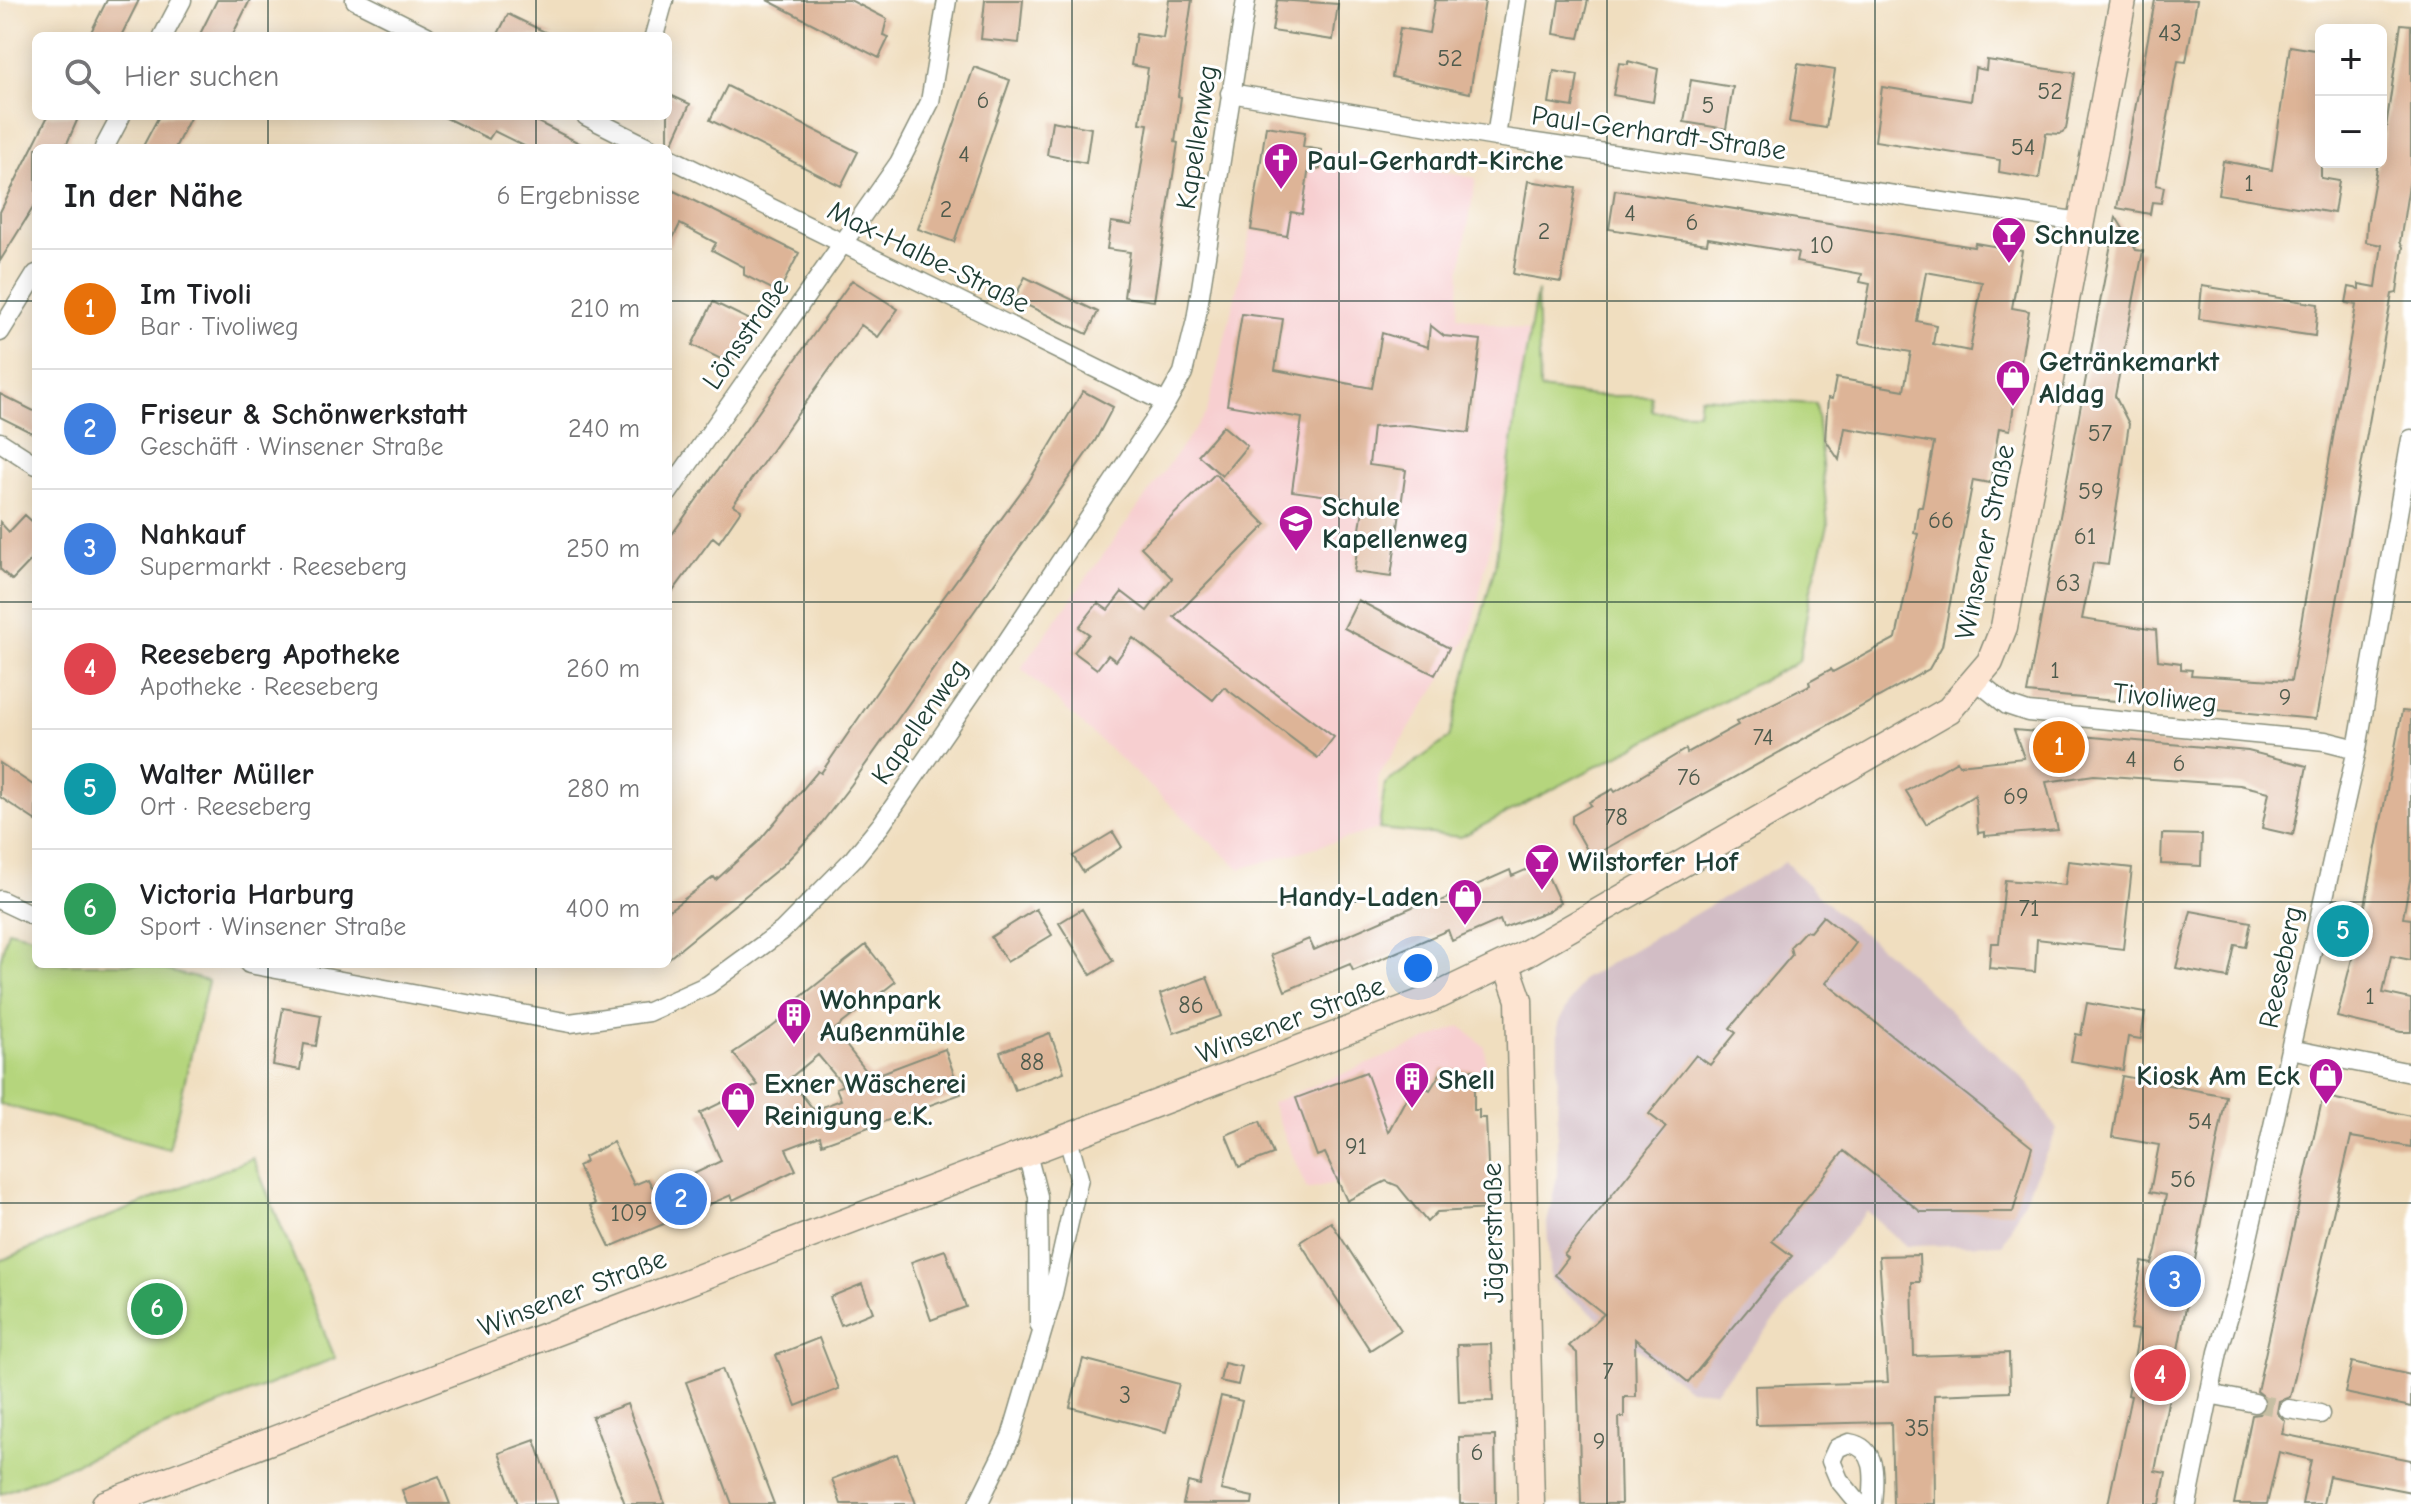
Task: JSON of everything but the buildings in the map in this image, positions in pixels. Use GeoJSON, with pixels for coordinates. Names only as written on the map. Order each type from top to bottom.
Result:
{"type":"FeatureCollection","features":[{"type":"Feature","properties":{"kind":"main road","name":"Winsener Straße"},"geometry":{"type":"LineString","coordinates":[[105,1504],[1382,1019],[1506,963],[1941,716],[1977,681],[1997,650],[2004,627],[2123,0]]}},
{"type":"Feature","properties":{"kind":"main road","name":"Jägerstraße"},"geometry":{"type":"LineString","coordinates":[[1506,963],[1519,1000],[1531,1504]]}},
{"type":"Feature","properties":{"kind":"street"},"geometry":{"type":"LineString","coordinates":[[165,32],[182,0]]}},
{"type":"Feature","properties":{"kind":"street"},"geometry":{"type":"LineString","coordinates":[[355,0],[419,32]]}},
{"type":"Feature","properties":{"kind":"street"},"geometry":{"type":"LineString","coordinates":[[655,32],[664,0]]}},
{"type":"Feature","properties":{"kind":"street","name":"Lönsstraße"},"geometry":{"type":"LineString","coordinates":[[672,487],[899,163],[930,102],[947,0]]}},
{"type":"Feature","properties":{"kind":"street","name":"Kapellenweg"},"geometry":{"type":"LineString","coordinates":[[291,968],[570,1023],[648,1012],[708,985],[782,931],[822,894],[881,825],[1166,403],[1183,373],[1196,320],[1246,0]]}},
{"type":"Feature","properties":{"kind":"street"},"geometry":{"type":"LineString","coordinates":[[1496,137],[1517,0]]}},
{"type":"Feature","properties":{"kind":"street","name":"Paul-Gerhardt-Straße"},"geometry":{"type":"LineString","coordinates":[[1230,93],[1496,137],[2081,222]]}},
{"type":"Feature","properties":{"kind":"street"},"geometry":{"type":"LineString","coordinates":[[106,144],[119,120]]}},
{"type":"Feature","properties":{"kind":"street"},"geometry":{"type":"LineString","coordinates":[[615,122],[645,144]]}},
{"type":"Feature","properties":{"kind":"street","name":"Max-Halbe-Straße"},"geometry":{"type":"LineString","coordinates":[[672,159],[1166,403]]}},
{"type":"Feature","properties":{"kind":"street"},"geometry":{"type":"LineString","coordinates":[[0,332],[32,280]]}},
{"type":"Feature","properties":{"kind":"street","name":"Reeseberg"},"geometry":{"type":"LineString","coordinates":[[2187,1504],[2209,1394],[2236,1292],[2403,546],[2411,439]]}},
{"type":"Feature","properties":{"kind":"street"},"geometry":{"type":"LineString","coordinates":[[0,442],[32,462]]}},
{"type":"Feature","properties":{"kind":"street","name":"Tivoliweg"},"geometry":{"type":"LineString","coordinates":[[1977,681],[2007,705],[2028,712],[2325,741],[2357,749]]}},
{"type":"Feature","properties":{"kind":"street"},"geometry":{"type":"LineString","coordinates":[[2,904],[32,915]]}},
{"type":"Feature","properties":{"kind":"street"},"geometry":{"type":"LineString","coordinates":[[2290,1049],[2411,1073]]}},
{"type":"Feature","properties":{"kind":"street"},"geometry":{"type":"LineString","coordinates":[[978,1504],[1011,1437],[1040,1338],[1079,1178],[1068,1139]]}},
{"type":"Feature","properties":{"kind":"street"},"geometry":{"type":"LineString","coordinates":[[1027,1154],[1038,1196],[1040,1338]]}},
{"type":"Feature","properties":{"kind":"street"},"geometry":{"type":"LineString","coordinates":[[2209,1394],[2255,1403]]}},
{"type":"Feature","properties":{"kind":"street"},"geometry":{"type":"LineString","coordinates":[[2288,1409],[2320,1414]]}},
{"type":"Feature","properties":{"kind":"street"},"geometry":{"type":"LineString","coordinates":[[1859,1504],[1839,1480],[1831,1461],[1837,1448],[1849,1443],[1861,1447],[1872,1461],[1872,1504]]}},
{"type":"Feature","properties":{"kind":"shaded area","name":"Schule Kapellenweg"},"geometry":{"type":"Polygon","coordinates":[[[1322,150],[1476,178],[1460,274],[1458,316],[1528,331],[1506,473],[1471,633],[1378,777],[1379,829],[1240,869],[1021,668],[1207,412],[1251,230],[1287,235],[1291,212],[1302,214],[1309,167],[1320,168],[1322,150]]]}},
{"type":"Feature","properties":{"kind":"shaded area"},"geometry":{"type":"Polygon","coordinates":[[[1785,862],[1836,912],[1884,950],[2028,1083],[2057,1130],[2003,1244],[1906,1246],[1867,1211],[1715,1391],[1689,1389],[1550,1280],[1547,1223],[1557,1177],[1558,1023],[1583,979],[1785,862]]]}},
{"type":"Feature","properties":{"kind":"shaded area"},"geometry":{"type":"Polygon","coordinates":[[[1461,1026],[1485,1047],[1486,1069],[1474,1070],[1474,1105],[1397,1155],[1338,1183],[1307,1190],[1271,1103],[1461,1026]]]}},
{"type":"Feature","properties":{"kind":"green space"},"geometry":{"type":"Polygon","coordinates":[[[1537,291],[1540,389],[1594,396],[1651,396],[1652,411],[1698,412],[1700,397],[1816,404],[1828,526],[1811,589],[1799,661],[1461,837],[1379,829],[1385,784],[1449,738],[1495,566],[1519,392],[1537,291]]]}},
{"type":"Feature","properties":{"kind":"green space"},"geometry":{"type":"Polygon","coordinates":[[[8,930],[32,936],[32,968],[157,968],[208,981],[169,1149],[0,1104],[0,961],[8,930]]]}},
{"type":"Feature","properties":{"kind":"green space"},"geometry":{"type":"Polygon","coordinates":[[[253,1158],[335,1358],[0,1494],[0,1261],[253,1158]]]}},
{"type":"Feature","properties":{"kind":"tunnel"},"geometry":{"type":"LineString","coordinates":[[2255,1403],[2288,1409]]}},
{"type":"Feature","properties":{"kind":"place","name":"Paul-Gerhardt-Kirche"},"geometry":{"type":"Point","coordinates":[1281,191]}},
{"type":"Feature","properties":{"kind":"place","name":"Schnulze"},"geometry":{"type":"Point","coordinates":[2009,265]}},
{"type":"Feature","properties":{"kind":"place","name":"Getränkemarkt Aldag"},"geometry":{"type":"Point","coordinates":[2013,408]}},
{"type":"Feature","properties":{"kind":"place","name":"Schule Kapellenweg"},"geometry":{"type":"Point","coordinates":[1296,553]}},
{"type":"Feature","properties":{"kind":"place","name":"Im Tivoli"},"geometry":{"type":"Point","coordinates":[2059,747]}},
{"type":"Feature","properties":{"kind":"place","name":"Wilstorfer Hof"},"geometry":{"type":"Point","coordinates":[1542,892]}},
{"type":"Feature","properties":{"kind":"place","name":"Handy-Laden"},"geometry":{"type":"Point","coordinates":[1465,927]}},
{"type":"Feature","properties":{"kind":"place","name":"Walter Müller"},"geometry":{"type":"Point","coordinates":[2343,931]}},
{"type":"Feature","properties":{"kind":"place","name":"Wohnpark Außenmühle"},"geometry":{"type":"Point","coordinates":[794,1046]}},
{"type":"Feature","properties":{"kind":"place","name":"Kiosk Am Eck"},"geometry":{"type":"Point","coordinates":[2326,1106]}},
{"type":"Feature","properties":{"kind":"place","name":"Shell"},"geometry":{"type":"Point","coordinates":[1412,1110]}},
{"type":"Feature","properties":{"kind":"place","name":"Exner Wäscherei Reinigung e.K."},"geometry":{"type":"Point","coordinates":[738,1130]}},
{"type":"Feature","properties":{"kind":"place","name":"Friseur & Schönwerkstatt"},"geometry":{"type":"Point","coordinates":[681,1199]}},
{"type":"Feature","properties":{"kind":"place","name":"Nahkauf"},"geometry":{"type":"Point","coordinates":[2175,1281]}},
{"type":"Feature","properties":{"kind":"place","name":"Victoria Harburg"},"geometry":{"type":"Point","coordinates":[157,1309]}},
{"type":"Feature","properties":{"kind":"place","name":"Reeseberg Apotheke"},"geometry":{"type":"Point","coordinates":[2160,1375]}}]}
